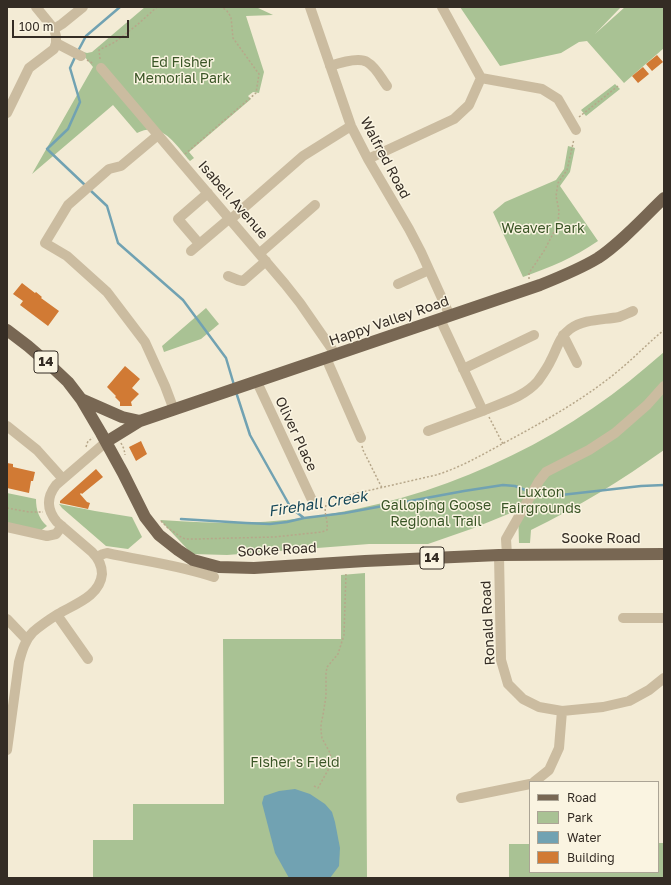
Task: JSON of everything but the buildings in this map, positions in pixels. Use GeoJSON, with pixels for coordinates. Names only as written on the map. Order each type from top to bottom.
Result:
{"type":"FeatureCollection","features":[{"type":"Feature","properties":{"kind":"main road","name":"Happy Valley Road"},"geometry":{"type":"LineString","coordinates":[[106,442],[140,421],[565,276],[609,250],[664,198]]}},
{"type":"Feature","properties":{"kind":"main road","name":"Sooke Road"},"geometry":{"type":"LineString","coordinates":[[7,330],[28,346],[68,382],[81,399],[106,442],[145,517],[159,536],[193,560],[220,567],[254,568],[503,555],[664,554]]}},
{"type":"Feature","properties":{"kind":"main road"},"geometry":{"type":"LineString","coordinates":[[81,399],[122,417],[140,421]]}},
{"type":"Feature","properties":{"kind":"street"},"geometry":{"type":"LineString","coordinates":[[7,113],[29,68],[54,49],[56,43],[54,29],[36,7]]}},
{"type":"Feature","properties":{"kind":"street"},"geometry":{"type":"LineString","coordinates":[[54,29],[83,7]]}},
{"type":"Feature","properties":{"kind":"street","name":"Walfred Road"},"geometry":{"type":"LineString","coordinates":[[310,7],[351,126],[368,159],[409,229],[429,270],[463,369],[484,410]]}},
{"type":"Feature","properties":{"kind":"street"},"geometry":{"type":"LineString","coordinates":[[442,7],[481,78]]}},
{"type":"Feature","properties":{"kind":"street"},"geometry":{"type":"LineString","coordinates":[[56,43],[80,56]]}},
{"type":"Feature","properties":{"kind":"street"},"geometry":{"type":"LineString","coordinates":[[330,66],[358,60],[366,61],[373,66],[387,86]]}},
{"type":"Feature","properties":{"kind":"street","name":"Isabell Avenue"},"geometry":{"type":"LineString","coordinates":[[102,68],[260,253],[300,303],[331,357],[361,438]]}},
{"type":"Feature","properties":{"kind":"street"},"geometry":{"type":"LineString","coordinates":[[481,78],[542,89],[558,99],[574,127]]}},
{"type":"Feature","properties":{"kind":"street"},"geometry":{"type":"LineString","coordinates":[[368,159],[454,119],[470,105],[481,78]]}},
{"type":"Feature","properties":{"kind":"street"},"geometry":{"type":"LineString","coordinates":[[191,251],[303,156],[351,126]]}},
{"type":"Feature","properties":{"kind":"street"},"geometry":{"type":"LineString","coordinates":[[158,135],[121,166],[109,169],[68,206],[46,243],[67,256],[107,292],[145,342],[174,410]]}},
{"type":"Feature","properties":{"kind":"street"},"geometry":{"type":"LineString","coordinates":[[196,240],[178,219],[208,193]]}},
{"type":"Feature","properties":{"kind":"street"},"geometry":{"type":"LineString","coordinates":[[260,253],[315,205]]}},
{"type":"Feature","properties":{"kind":"street"},"geometry":{"type":"LineString","coordinates":[[228,276],[243,281],[266,261]]}},
{"type":"Feature","properties":{"kind":"street"},"geometry":{"type":"LineString","coordinates":[[398,284],[429,270]]}},
{"type":"Feature","properties":{"kind":"street"},"geometry":{"type":"LineString","coordinates":[[428,431],[515,398],[525,392],[537,382],[543,374],[563,335],[576,325],[621,316],[634,311]]}},
{"type":"Feature","properties":{"kind":"street"},"geometry":{"type":"LineString","coordinates":[[463,369],[534,335]]}},
{"type":"Feature","properties":{"kind":"street"},"geometry":{"type":"LineString","coordinates":[[563,335],[577,363]]}},
{"type":"Feature","properties":{"kind":"street","name":"Oliver Place"},"geometry":{"type":"LineString","coordinates":[[257,382],[311,498]]}},
{"type":"Feature","properties":{"kind":"street","name":"Ronald Road"},"geometry":{"type":"LineString","coordinates":[[664,386],[647,405],[615,433],[590,450],[546,472],[534,490],[506,539],[503,555],[501,660],[508,684],[523,699],[539,707],[562,711],[604,707],[629,701],[649,690],[664,678]]}},
{"type":"Feature","properties":{"kind":"street"},"geometry":{"type":"LineString","coordinates":[[7,426],[36,450],[63,479]]}},
{"type":"Feature","properties":{"kind":"street"},"geometry":{"type":"LineString","coordinates":[[7,750],[22,649],[32,633],[42,624],[87,598],[97,589],[102,576],[102,569],[97,557],[52,517],[49,501],[53,489],[106,442]]}},
{"type":"Feature","properties":{"kind":"street"},"geometry":{"type":"LineString","coordinates":[[7,527],[47,536],[56,534],[62,526]]}},
{"type":"Feature","properties":{"kind":"street"},"geometry":{"type":"LineString","coordinates":[[97,557],[108,553],[180,567],[214,577]]}},
{"type":"Feature","properties":{"kind":"street"},"geometry":{"type":"LineString","coordinates":[[57,615],[88,658]]}},
{"type":"Feature","properties":{"kind":"street"},"geometry":{"type":"LineString","coordinates":[[623,618],[664,618]]}},
{"type":"Feature","properties":{"kind":"street"},"geometry":{"type":"LineString","coordinates":[[7,619],[27,640]]}},
{"type":"Feature","properties":{"kind":"street"},"geometry":{"type":"LineString","coordinates":[[535,781],[549,770],[559,748],[562,711]]}},
{"type":"Feature","properties":{"kind":"street"},"geometry":{"type":"LineString","coordinates":[[461,798],[529,784]]}},
{"type":"Feature","properties":{"kind":"path"},"geometry":{"type":"LineString","coordinates":[[102,68],[99,50],[115,42],[157,7]]}},
{"type":"Feature","properties":{"kind":"path"},"geometry":{"type":"LineString","coordinates":[[184,155],[256,93],[259,74],[233,38],[231,18],[227,11],[222,7]]}},
{"type":"Feature","properties":{"kind":"path"},"geometry":{"type":"LineString","coordinates":[[80,56],[102,68]]}},
{"type":"Feature","properties":{"kind":"path"},"geometry":{"type":"LineString","coordinates":[[529,289],[529,273],[544,251],[558,223],[559,211],[556,196],[558,183],[567,170],[574,127],[584,113],[618,86]]}},
{"type":"Feature","properties":{"kind":"path"},"geometry":{"type":"LineString","coordinates":[[159,519],[177,535],[185,539],[274,537],[322,532],[327,530],[328,526],[325,512],[328,502],[332,499],[449,471],[463,465],[556,414],[594,389],[619,370],[664,330]]}},
{"type":"Feature","properties":{"kind":"path"},"geometry":{"type":"LineString","coordinates":[[484,410],[502,444]]}},
{"type":"Feature","properties":{"kind":"path"},"geometry":{"type":"LineString","coordinates":[[361,438],[363,450],[382,488]]}},
{"type":"Feature","properties":{"kind":"path"},"geometry":{"type":"LineString","coordinates":[[85,448],[90,440]]}},
{"type":"Feature","properties":{"kind":"path"},"geometry":{"type":"LineString","coordinates":[[122,446],[127,460]]}},
{"type":"Feature","properties":{"kind":"path"},"geometry":{"type":"LineString","coordinates":[[7,508],[29,512],[41,512]]}},
{"type":"Feature","properties":{"kind":"path"},"geometry":{"type":"LineString","coordinates":[[314,786],[318,788],[332,763],[330,753],[322,738],[321,724],[326,696],[327,667],[338,654],[344,635],[346,562]]}},
{"type":"Feature","properties":{"kind":"green space","name":"Ed Fisher Memorial Park"},"geometry":{"type":"Polygon","coordinates":[[[145,7],[256,7],[273,15],[246,16],[264,72],[259,93],[253,92],[248,96],[251,99],[189,152],[194,158],[190,161],[168,136],[161,132],[146,130],[137,133],[113,105],[32,174],[93,67],[80,51],[87,53],[92,52],[145,7]]]}},
{"type":"Feature","properties":{"kind":"green space"},"geometry":{"type":"Polygon","coordinates":[[[460,7],[621,7],[595,34],[625,7],[664,7],[664,48],[624,83],[587,41],[579,42],[561,53],[500,66],[460,7]]]}},
{"type":"Feature","properties":{"kind":"green space"},"geometry":{"type":"Polygon","coordinates":[[[615,84],[620,89],[586,116],[581,110],[615,84]]]}},
{"type":"Feature","properties":{"kind":"green space","name":"Weaver Park"},"geometry":{"type":"Polygon","coordinates":[[[568,146],[575,148],[570,172],[560,186],[598,241],[562,262],[523,277],[493,212],[505,202],[556,180],[564,169],[568,146]]]}},
{"type":"Feature","properties":{"kind":"green space"},"geometry":{"type":"Polygon","coordinates":[[[206,308],[219,324],[201,339],[164,352],[162,346],[206,308]]]}},
{"type":"Feature","properties":{"kind":"green space","name":"Galloping Goose Regional Trail"},"geometry":{"type":"Polygon","coordinates":[[[664,352],[664,450],[599,493],[531,530],[530,543],[519,543],[518,510],[474,528],[428,544],[369,544],[227,555],[192,554],[160,520],[242,523],[288,520],[380,504],[425,491],[469,475],[512,455],[553,433],[611,395],[664,352]]]}},
{"type":"Feature","properties":{"kind":"green space"},"geometry":{"type":"Polygon","coordinates":[[[7,493],[36,499],[38,514],[47,526],[39,532],[7,525],[7,493]]]}},
{"type":"Feature","properties":{"kind":"green space"},"geometry":{"type":"Polygon","coordinates":[[[59,504],[132,517],[142,537],[128,549],[106,546],[59,504]]]}},
{"type":"Feature","properties":{"kind":"green space","name":"Fisher's Field"},"geometry":{"type":"Polygon","coordinates":[[[365,573],[367,878],[93,878],[93,840],[133,840],[133,804],[224,804],[223,639],[341,639],[341,575],[365,573]]]}},
{"type":"Feature","properties":{"kind":"green space"},"geometry":{"type":"Polygon","coordinates":[[[659,843],[664,843],[664,878],[509,878],[509,844],[529,844],[529,873],[659,873],[659,843]]]}},
{"type":"Feature","properties":{"kind":"water"},"geometry":{"type":"Polygon","coordinates":[[[295,789],[310,794],[325,804],[332,812],[340,848],[339,866],[330,878],[289,878],[275,853],[262,803],[264,796],[279,791],[295,789]]]}},
{"type":"Feature","properties":{"kind":"waterway"},"geometry":{"type":"LineString","coordinates":[[78,51],[86,36],[120,7]]}},
{"type":"Feature","properties":{"kind":"waterway"},"geometry":{"type":"LineString","coordinates":[[76,55],[70,68],[80,102],[68,129],[47,149],[86,186]]}},
{"type":"Feature","properties":{"kind":"waterway"},"geometry":{"type":"LineString","coordinates":[[90,190],[107,206],[118,243],[183,300],[226,358],[234,385]]}},
{"type":"Feature","properties":{"kind":"waterway"},"geometry":{"type":"LineString","coordinates":[[236,392],[250,435],[291,508],[304,518]]}},
{"type":"Feature","properties":{"kind":"waterway","name":"Firehall Creek"},"geometry":{"type":"LineString","coordinates":[[181,519],[270,524],[345,513],[503,485],[515,486],[528,491]]}},
{"type":"Feature","properties":{"kind":"waterway","name":"Firehall Creek"},"geometry":{"type":"LineString","coordinates":[[536,495],[552,496],[641,486],[664,485]]}},
{"type":"Feature","properties":{"kind":"park label","name":"Luxton Fairgrounds"},"geometry":{"type":"Point","coordinates":[541,502]}}]}
